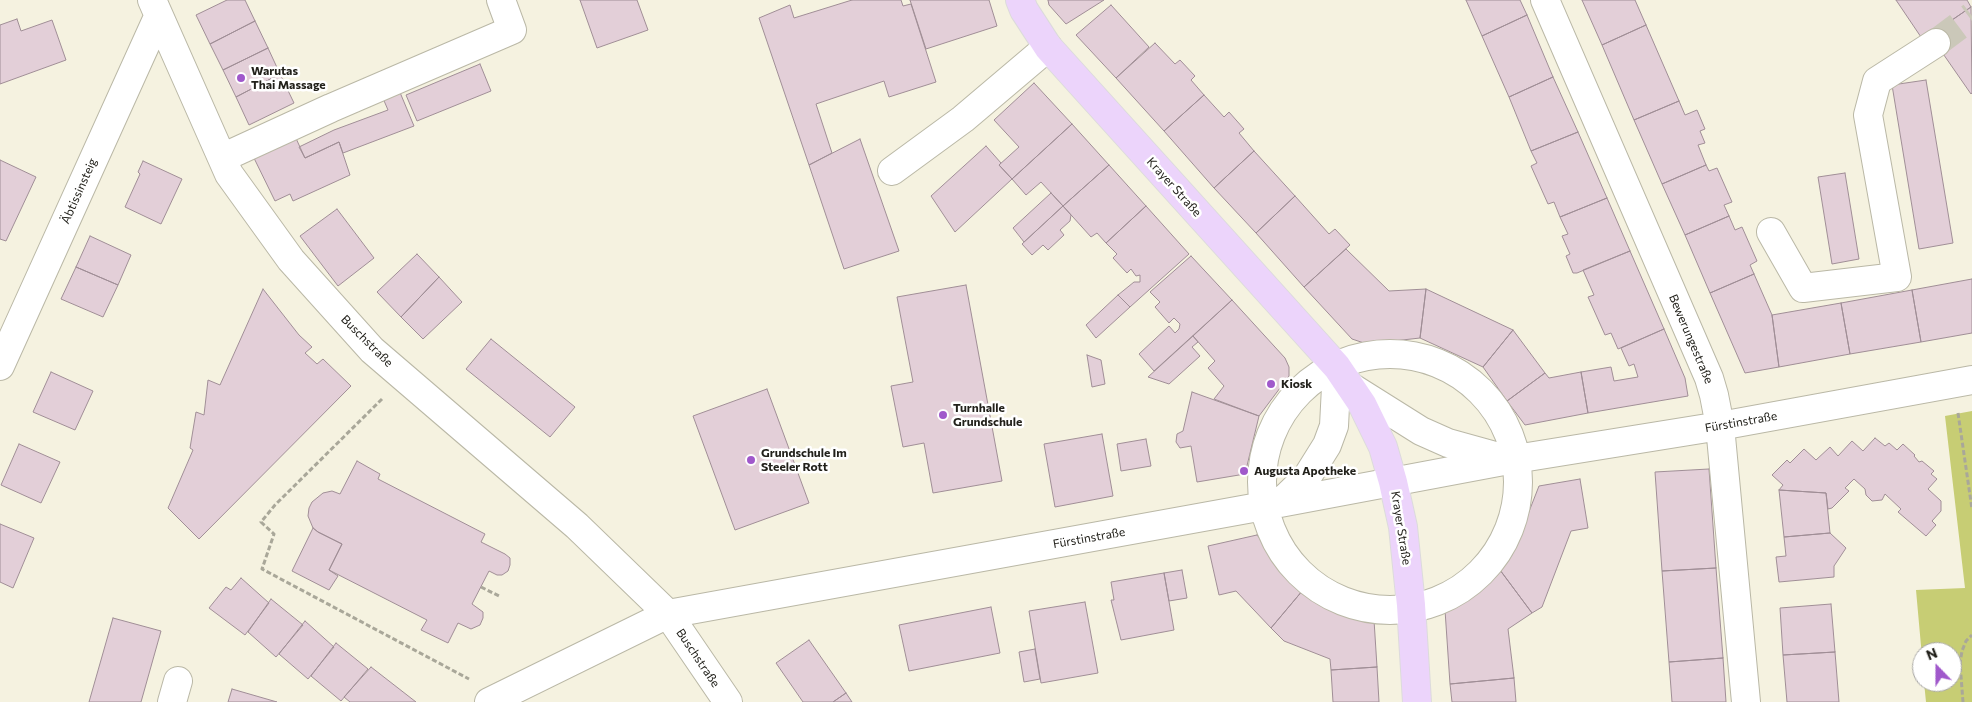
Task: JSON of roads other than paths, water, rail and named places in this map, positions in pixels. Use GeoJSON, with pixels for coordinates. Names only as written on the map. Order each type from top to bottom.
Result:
{"type":"FeatureCollection","features":[{"type":"Feature","properties":{"kind":"main road","name":"Krayer Straße"},"geometry":{"type":"LineString","coordinates":[[1020,0],[1024,10],[1048,47],[1344,377],[1362,404],[1383,447],[1403,527],[1411,606],[1417,702]]}},
{"type":"Feature","properties":{"kind":"street"},"geometry":{"type":"LineString","coordinates":[[222,158],[331,108],[512,30],[501,0]]}},
{"type":"Feature","properties":{"kind":"street","name":"Bewerungestraße"},"geometry":{"type":"LineString","coordinates":[[1545,0],[1708,378],[1720,426],[1746,702]]}},
{"type":"Feature","properties":{"kind":"street","name":"Buschstraße"},"geometry":{"type":"LineString","coordinates":[[155,8],[229,174],[291,260],[372,350],[577,526],[668,614],[728,702]]}},
{"type":"Feature","properties":{"kind":"street","name":"Äbtissinsteig"},"geometry":{"type":"LineString","coordinates":[[0,366],[155,8]]}},
{"type":"Feature","properties":{"kind":"street"},"geometry":{"type":"LineString","coordinates":[[1771,232],[1803,288],[1897,277],[1868,115],[1877,81],[1936,43]]}},
{"type":"Feature","properties":{"kind":"street"},"geometry":{"type":"LineString","coordinates":[[892,171],[963,119],[1048,47]]}},
{"type":"Feature","properties":{"kind":"street"},"geometry":{"type":"LineString","coordinates":[[1418,353],[1474,383],[1509,430],[1514,459],[1520,490],[1513,518],[1496,556],[1475,578],[1443,598],[1411,606],[1373,609],[1333,599],[1304,581],[1275,544],[1272,504],[1262,470],[1269,438],[1279,415],[1301,388],[1344,377],[1370,359],[1418,353]]}},
{"type":"Feature","properties":{"kind":"street"},"geometry":{"type":"LineString","coordinates":[[1272,504],[1308,477],[1327,445],[1334,426],[1344,377]]}},
{"type":"Feature","properties":{"kind":"street","name":"Fürstinstraße"},"geometry":{"type":"LineString","coordinates":[[1344,377],[1421,431],[1448,443],[1514,459]]}},
{"type":"Feature","properties":{"kind":"street","name":"Fürstinstraße"},"geometry":{"type":"LineString","coordinates":[[668,614],[1514,459],[1720,426],[1963,382]]}},
{"type":"Feature","properties":{"kind":"street"},"geometry":{"type":"LineString","coordinates":[[494,699],[668,614]]}},
{"type":"Feature","properties":{"kind":"tunnel"},"geometry":{"type":"LineString","coordinates":[[1936,43],[1972,16]]}},
{"type":"Feature","properties":{"kind":"place","name":"Warutas Thai Massage"},"geometry":{"type":"Point","coordinates":[241,78]}},
{"type":"Feature","properties":{"kind":"place","name":"Kiosk"},"geometry":{"type":"Point","coordinates":[1271,384]}},
{"type":"Feature","properties":{"kind":"place","name":"Turnhalle Grundschule"},"geometry":{"type":"Point","coordinates":[943,415]}},
{"type":"Feature","properties":{"kind":"place","name":"Grundschule Im Steeler Rott"},"geometry":{"type":"Point","coordinates":[751,460]}},
{"type":"Feature","properties":{"kind":"place","name":"Augusta Apotheke"},"geometry":{"type":"Point","coordinates":[1244,471]}}]}
